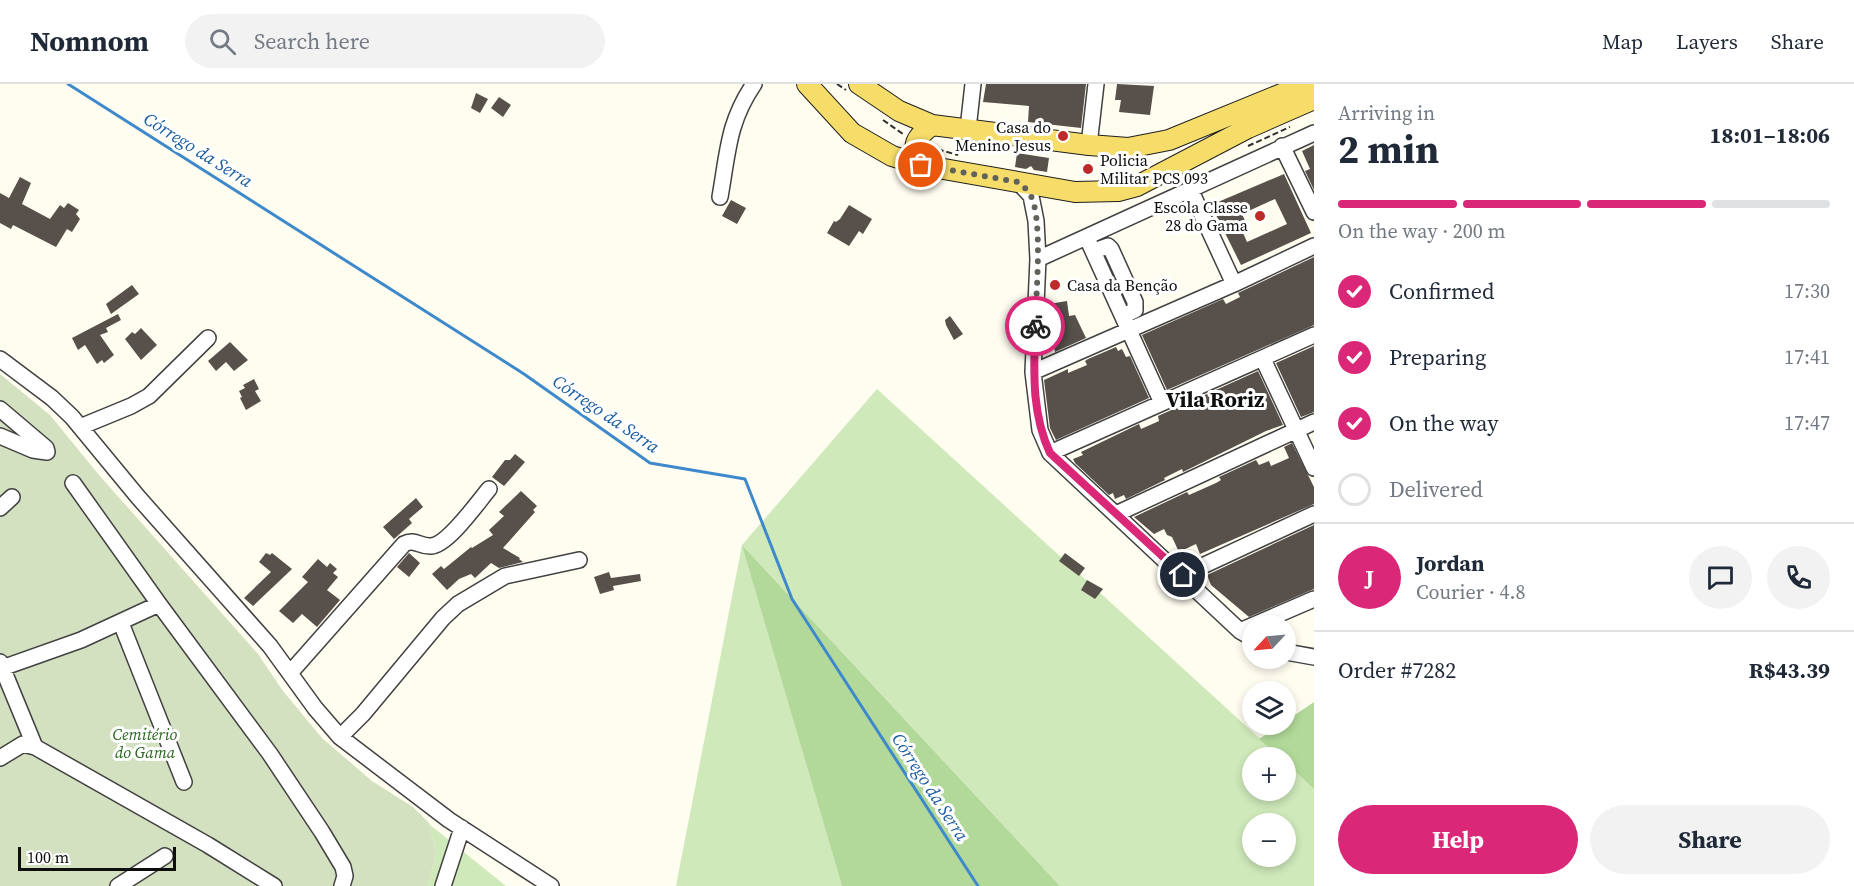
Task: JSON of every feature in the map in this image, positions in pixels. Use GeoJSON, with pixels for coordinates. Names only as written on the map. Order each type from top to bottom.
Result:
{"type":"FeatureCollection","features":[{"type":"Feature","properties":{"kind":"main road"},"geometry":{"type":"LineString","coordinates":[[807,84],[852,134],[881,152],[921,165],[1054,189],[1095,192],[1137,186],[1248,128],[1314,99]]}},
{"type":"Feature","properties":{"kind":"main road"},"geometry":{"type":"LineString","coordinates":[[859,84],[909,117],[932,124],[1089,146],[1128,148],[1169,140],[1306,84]]}},
{"type":"Feature","properties":{"kind":"main road"},"geometry":{"type":"LineString","coordinates":[[921,165],[915,153],[914,143],[932,124]]}},
{"type":"Feature","properties":{"kind":"main road"},"geometry":{"type":"LineString","coordinates":[[1128,148],[1142,164],[1142,176],[1137,186]]}},
{"type":"Feature","properties":{"kind":"street"},"geometry":{"type":"LineString","coordinates":[[720,197],[733,123],[754,84]]}},
{"type":"Feature","properties":{"kind":"street"},"geometry":{"type":"LineString","coordinates":[[968,129],[973,84]]}},
{"type":"Feature","properties":{"kind":"street"},"geometry":{"type":"LineString","coordinates":[[1089,146],[1096,84]]}},
{"type":"Feature","properties":{"kind":"street"},"geometry":{"type":"LineString","coordinates":[[1038,259],[1090,245],[1191,191],[1282,146],[1314,133]]}},
{"type":"Feature","properties":{"kind":"street"},"geometry":{"type":"LineString","coordinates":[[1282,146],[1314,212]]}},
{"type":"Feature","properties":{"kind":"street"},"geometry":{"type":"LineString","coordinates":[[1018,182],[1031,196],[1036,221],[1038,259],[1034,372],[1040,430],[1050,453],[1242,630]]}},
{"type":"Feature","properties":{"kind":"street"},"geometry":{"type":"LineString","coordinates":[[1036,221],[1041,204],[1054,189]]}},
{"type":"Feature","properties":{"kind":"street"},"geometry":{"type":"LineString","coordinates":[[1191,191],[1234,284]]}},
{"type":"Feature","properties":{"kind":"street"},"geometry":{"type":"LineString","coordinates":[[1090,245],[1162,403]]}},
{"type":"Feature","properties":{"kind":"street"},"geometry":{"type":"LineString","coordinates":[[1034,372],[1126,323],[1234,284],[1314,246]]}},
{"type":"Feature","properties":{"kind":"street"},"geometry":{"type":"LineString","coordinates":[[1050,453],[1314,335]]}},
{"type":"Feature","properties":{"kind":"street"},"geometry":{"type":"LineString","coordinates":[[80,427],[149,396],[208,338]]}},
{"type":"Feature","properties":{"kind":"street"},"geometry":{"type":"LineString","coordinates":[[0,359],[52,398],[80,427],[138,497],[238,609],[340,737],[359,754],[462,828],[551,886]]}},
{"type":"Feature","properties":{"kind":"street"},"geometry":{"type":"LineString","coordinates":[[1263,359],[1314,468]]}},
{"type":"Feature","properties":{"kind":"street"},"geometry":{"type":"LineString","coordinates":[[0,409],[46,448],[46,452],[33,450],[0,436]]}},
{"type":"Feature","properties":{"kind":"street"},"geometry":{"type":"LineString","coordinates":[[1116,514],[1314,422]]}},
{"type":"Feature","properties":{"kind":"street"},"geometry":{"type":"LineString","coordinates":[[73,483],[270,754],[343,867],[345,876],[342,886]]}},
{"type":"Feature","properties":{"kind":"street"},"geometry":{"type":"LineString","coordinates":[[290,673],[404,544],[414,541],[430,546],[441,542],[458,526],[489,489]]}},
{"type":"Feature","properties":{"kind":"street"},"geometry":{"type":"LineString","coordinates":[[1183,575],[1314,514]]}},
{"type":"Feature","properties":{"kind":"street"},"geometry":{"type":"LineString","coordinates":[[340,737],[363,714],[443,618],[458,604],[505,576],[579,560]]}},
{"type":"Feature","properties":{"kind":"street"},"geometry":{"type":"LineString","coordinates":[[1283,615],[1314,599]]}},
{"type":"Feature","properties":{"kind":"street"},"geometry":{"type":"LineString","coordinates":[[35,747],[1,665],[81,640],[159,604]]}},
{"type":"Feature","properties":{"kind":"street"},"geometry":{"type":"LineString","coordinates":[[120,623],[184,782]]}},
{"type":"Feature","properties":{"kind":"street"},"geometry":{"type":"LineString","coordinates":[[1296,654],[1314,657]]}},
{"type":"Feature","properties":{"kind":"street"},"geometry":{"type":"LineString","coordinates":[[0,758],[23,744],[35,747],[274,886]]}},
{"type":"Feature","properties":{"kind":"street"},"geometry":{"type":"LineString","coordinates":[[443,886],[462,828]]}},
{"type":"Feature","properties":{"kind":"street"},"geometry":{"type":"LineString","coordinates":[[118,886],[165,856]]}},
{"type":"Feature","properties":{"kind":"green space","name":"Cemitério do Gama"},"geometry":{"type":"Polygon","coordinates":[[[0,374],[50,415],[99,475],[258,654],[283,691],[322,738],[372,781],[413,807],[429,823],[436,853],[428,886],[0,886],[0,374]]]}},
{"type":"Feature","properties":{"kind":"green space"},"geometry":{"type":"Polygon","coordinates":[[[877,389],[1242,722],[1242,735],[1256,735],[1269,747],[1242,747],[1242,801],[1296,801],[1296,772],[1314,789],[1314,886],[1060,886],[743,546],[842,886],[676,886],[742,545],[877,389]]]}},
{"type":"Feature","properties":{"kind":"green space"},"geometry":{"type":"Polygon","coordinates":[[[742,545],[1060,886],[842,886],[742,545]]]}},
{"type":"Feature","properties":{"kind":"green space"},"geometry":{"type":"Polygon","coordinates":[[[1314,702],[1314,789],[1296,772],[1296,747],[1268,747],[1259,739],[1265,735],[1296,735],[1296,714],[1314,702]]]}},
{"type":"Feature","properties":{"kind":"green space"},"geometry":{"type":"Polygon","coordinates":[[[429,824],[506,886],[428,886],[436,853],[429,824]]]}},
{"type":"Feature","properties":{"kind":"building"},"geometry":{"type":"Polygon","coordinates":[[[986,84],[1086,84],[1081,128],[1028,122],[1029,106],[983,102],[986,84]]]}},
{"type":"Feature","properties":{"kind":"building"},"geometry":{"type":"Polygon","coordinates":[[[1117,84],[1154,86],[1150,115],[1119,112],[1121,100],[1115,100],[1117,84]]]}},
{"type":"Feature","properties":{"kind":"building"},"geometry":{"type":"Polygon","coordinates":[[[476,93],[488,99],[480,113],[471,108],[476,93]]]}},
{"type":"Feature","properties":{"kind":"building"},"geometry":{"type":"Polygon","coordinates":[[[499,97],[511,105],[503,117],[491,108],[499,97]]]}},
{"type":"Feature","properties":{"kind":"building"},"geometry":{"type":"Polygon","coordinates":[[[1314,145],[1314,190],[1305,171],[1310,169],[1302,151],[1314,145]]]}},
{"type":"Feature","properties":{"kind":"building"},"geometry":{"type":"Polygon","coordinates":[[[1017,153],[1049,158],[1047,172],[1034,170],[1031,166],[1026,169],[1015,167],[1017,153]]]}},
{"type":"Feature","properties":{"kind":"building"},"geometry":{"type":"Polygon","coordinates":[[[1284,174],[1311,233],[1241,265],[1211,205],[1284,174]],[[1275,199],[1242,214],[1246,223],[1240,226],[1247,242],[1287,224],[1275,199]]]}},
{"type":"Feature","properties":{"kind":"building"},"geometry":{"type":"Polygon","coordinates":[[[20,177],[31,183],[22,204],[50,219],[60,205],[64,208],[68,203],[79,210],[76,214],[80,219],[72,232],[67,229],[56,247],[13,225],[11,229],[0,223],[0,193],[9,198],[20,177]]]}},
{"type":"Feature","properties":{"kind":"building"},"geometry":{"type":"Polygon","coordinates":[[[731,200],[746,208],[737,224],[722,216],[731,200]]]}},
{"type":"Feature","properties":{"kind":"building"},"geometry":{"type":"Polygon","coordinates":[[[849,205],[872,219],[863,234],[859,231],[849,246],[827,233],[834,221],[840,219],[849,205]]]}},
{"type":"Feature","properties":{"kind":"building"},"geometry":{"type":"Polygon","coordinates":[[[1314,257],[1314,325],[1167,390],[1142,335],[1223,299],[1226,304],[1240,297],[1238,293],[1314,257]]]}},
{"type":"Feature","properties":{"kind":"building"},"geometry":{"type":"Polygon","coordinates":[[[132,285],[139,294],[111,314],[106,304],[132,285]]]}},
{"type":"Feature","properties":{"kind":"building"},"geometry":{"type":"Polygon","coordinates":[[[1067,301],[1069,316],[1075,315],[1086,338],[1055,352],[1053,341],[1056,340],[1049,304],[1067,301]]]}},
{"type":"Feature","properties":{"kind":"building"},"geometry":{"type":"Polygon","coordinates":[[[118,314],[121,320],[106,328],[108,332],[100,335],[114,355],[104,363],[102,360],[97,364],[85,345],[78,350],[72,338],[118,314]]]}},
{"type":"Feature","properties":{"kind":"building"},"geometry":{"type":"Polygon","coordinates":[[[950,316],[963,334],[954,340],[945,320],[950,316]]]}},
{"type":"Feature","properties":{"kind":"building"},"geometry":{"type":"Polygon","coordinates":[[[141,328],[157,345],[141,360],[125,339],[132,332],[135,334],[141,328]]]}},
{"type":"Feature","properties":{"kind":"building"},"geometry":{"type":"Polygon","coordinates":[[[230,342],[248,360],[234,371],[226,362],[216,371],[208,361],[230,342]]]}},
{"type":"Feature","properties":{"kind":"building"},"geometry":{"type":"Polygon","coordinates":[[[1314,346],[1314,412],[1301,417],[1276,363],[1314,346]]]}},
{"type":"Feature","properties":{"kind":"building"},"geometry":{"type":"Polygon","coordinates":[[[1116,347],[1118,351],[1122,349],[1126,357],[1130,356],[1149,398],[1056,440],[1050,428],[1044,380],[1068,369],[1068,373],[1087,365],[1085,361],[1088,359],[1116,347]]]}},
{"type":"Feature","properties":{"kind":"building"},"geometry":{"type":"Polygon","coordinates":[[[1258,371],[1283,425],[1266,431],[1183,472],[1182,469],[1126,499],[1124,495],[1115,499],[1113,493],[1109,495],[1073,459],[1083,455],[1081,452],[1139,424],[1141,429],[1159,421],[1158,416],[1258,371]]]}},
{"type":"Feature","properties":{"kind":"building"},"geometry":{"type":"Polygon","coordinates":[[[254,379],[259,389],[255,391],[261,401],[246,410],[239,391],[245,388],[243,385],[254,379]]]}},
{"type":"Feature","properties":{"kind":"building"},"geometry":{"type":"Polygon","coordinates":[[[1292,443],[1314,487],[1314,504],[1200,554],[1196,544],[1179,552],[1172,537],[1167,535],[1164,529],[1154,534],[1134,517],[1187,492],[1189,495],[1216,483],[1221,480],[1219,477],[1256,460],[1259,465],[1269,461],[1271,466],[1289,458],[1284,447],[1292,443]]]}},
{"type":"Feature","properties":{"kind":"building"},"geometry":{"type":"Polygon","coordinates":[[[515,454],[525,462],[504,486],[492,477],[505,460],[510,460],[515,454]]]}},
{"type":"Feature","properties":{"kind":"building"},"geometry":{"type":"Polygon","coordinates":[[[521,491],[537,506],[533,510],[535,512],[503,548],[523,562],[499,568],[491,563],[475,578],[471,574],[459,579],[447,590],[432,574],[441,566],[444,569],[471,547],[493,535],[489,530],[504,516],[499,512],[521,491]]]}},
{"type":"Feature","properties":{"kind":"building"},"geometry":{"type":"Polygon","coordinates":[[[416,498],[423,507],[409,519],[412,523],[394,539],[383,527],[416,498]]]}},
{"type":"Feature","properties":{"kind":"building"},"geometry":{"type":"Polygon","coordinates":[[[1314,525],[1314,589],[1254,615],[1247,615],[1211,585],[1207,575],[1314,525]]]}},
{"type":"Feature","properties":{"kind":"building"},"geometry":{"type":"Polygon","coordinates":[[[266,553],[270,555],[272,553],[292,569],[253,606],[244,598],[271,572],[259,562],[266,553]]]}},
{"type":"Feature","properties":{"kind":"building"},"geometry":{"type":"Polygon","coordinates":[[[409,553],[420,563],[409,577],[397,567],[409,553]]]}},
{"type":"Feature","properties":{"kind":"building"},"geometry":{"type":"Polygon","coordinates":[[[1065,553],[1085,568],[1079,576],[1059,561],[1065,553]]]}},
{"type":"Feature","properties":{"kind":"building"},"geometry":{"type":"Polygon","coordinates":[[[318,559],[327,567],[330,563],[337,569],[333,573],[338,577],[327,590],[340,600],[317,627],[302,614],[293,623],[279,611],[308,582],[302,577],[318,559]]]}},
{"type":"Feature","properties":{"kind":"building"},"geometry":{"type":"Polygon","coordinates":[[[609,572],[611,578],[640,574],[641,581],[613,586],[614,590],[600,594],[594,577],[609,572]]]}},
{"type":"Feature","properties":{"kind":"building"},"geometry":{"type":"Polygon","coordinates":[[[1087,580],[1103,589],[1095,599],[1081,590],[1087,580]]]}},
{"type":"Feature","properties":{"kind":"waterway","name":"Córrego da Serra"},"geometry":{"type":"LineString","coordinates":[[68,84],[524,374],[650,463],[745,479],[792,599],[978,886]]}},
{"type":"Feature","properties":{"kind":"way so far"},"geometry":{"type":"LineString","coordinates":[[921,165],[1018,182],[1027,190],[1031,196],[1036,221],[1038,259],[1035,326]]}},
{"type":"Feature","properties":{"kind":"place","name":"Casa do Menino Jesus"},"geometry":{"type":"Point","coordinates":[1063,136]}},
{"type":"Feature","properties":{"kind":"place","name":"Policia Militar PCS 093"},"geometry":{"type":"Point","coordinates":[1088,169]}},
{"type":"Feature","properties":{"kind":"place","name":"Escola Classe 28 do Gama"},"geometry":{"type":"Point","coordinates":[1260,216]}},
{"type":"Feature","properties":{"kind":"place","name":"Casa da Benção"},"geometry":{"type":"Point","coordinates":[1055,285]}},
{"type":"Feature","properties":{"kind":"district","name":"Vila Roriz"},"geometry":{"type":"Point","coordinates":[1215,399]}},
{"type":"Feature","properties":{"kind":"route"},"geometry":{"type":"LineString","coordinates":[[1035,326],[1034,372],[1040,430],[1050,453],[1183,575]]}}]}
